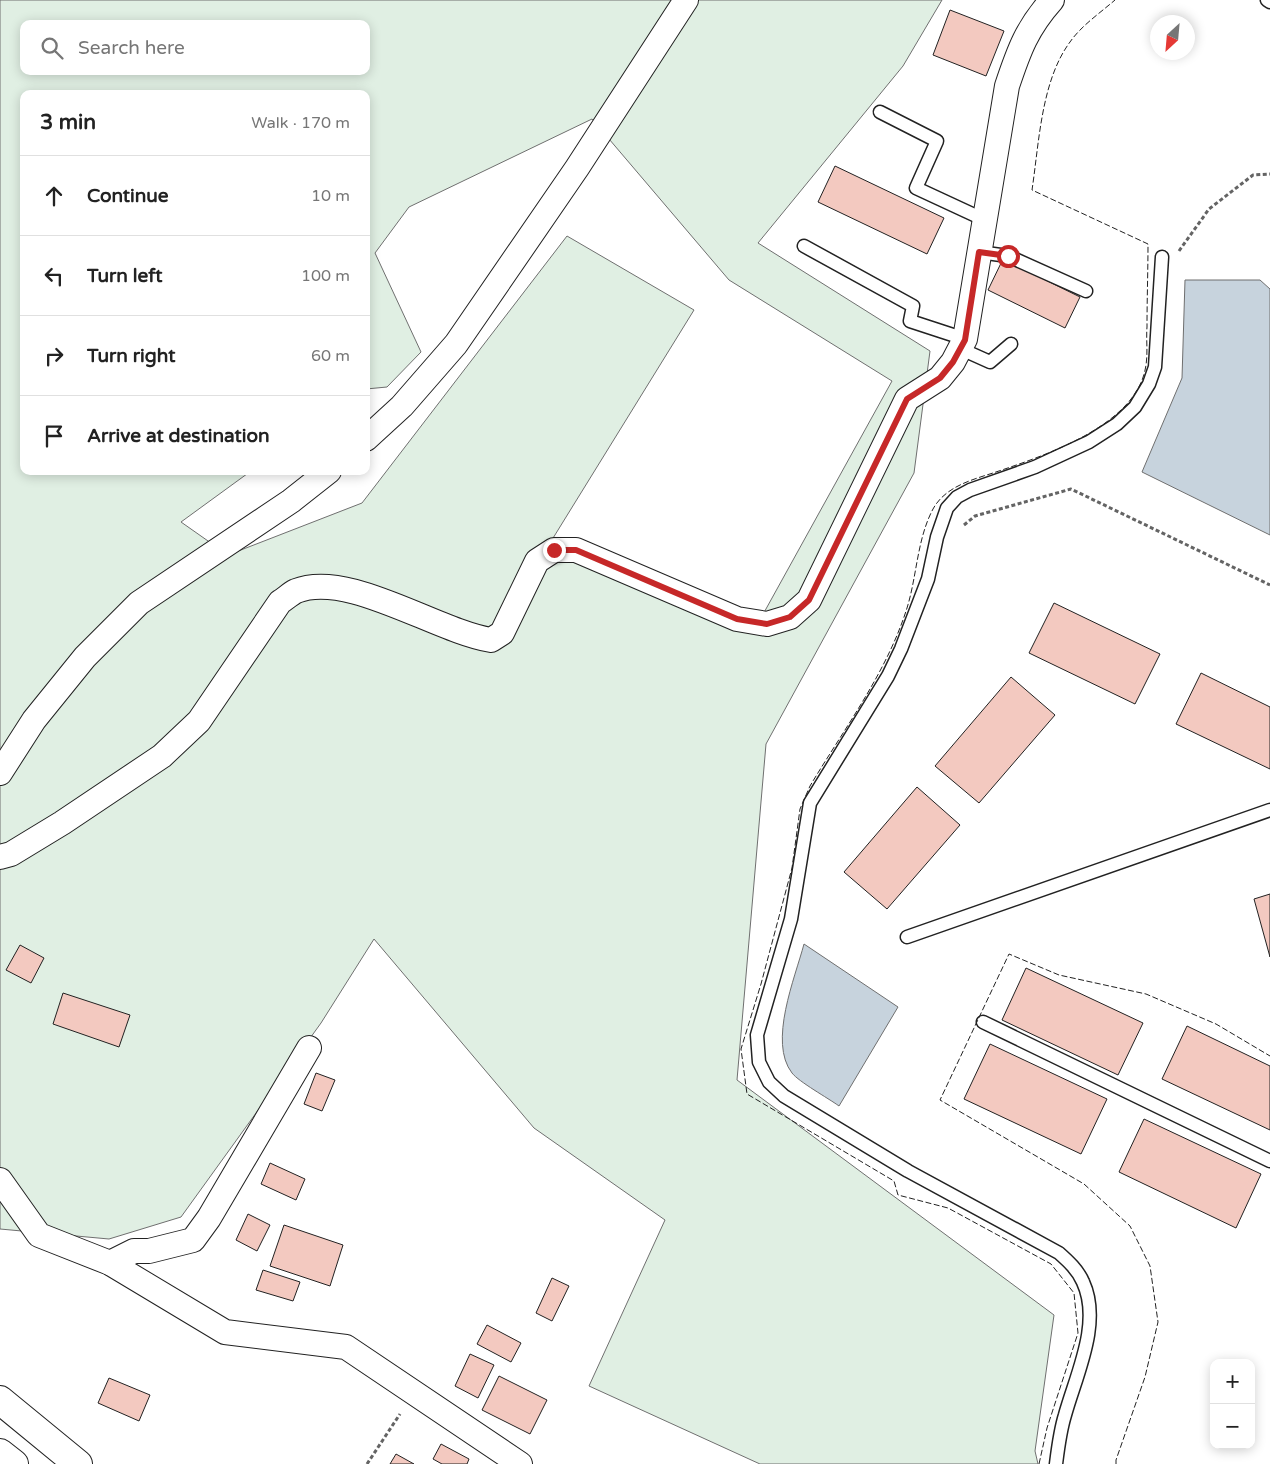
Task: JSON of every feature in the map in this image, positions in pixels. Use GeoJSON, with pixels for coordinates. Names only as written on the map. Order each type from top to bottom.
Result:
{"type":"FeatureCollection","features":[{"type":"Feature","properties":{"kind":"highway"},"geometry":{"type":"LineString","coordinates":[[0,1400],[78,1464]]}},
{"type":"Feature","properties":{"kind":"highway"},"geometry":{"type":"LineString","coordinates":[[0,1453],[14,1464]]}},
{"type":"Feature","properties":{"kind":"street"},"geometry":{"type":"LineString","coordinates":[[370,435],[402,406],[456,344],[577,168],[686,0]]}},
{"type":"Feature","properties":{"kind":"street"},"geometry":{"type":"LineString","coordinates":[[0,857],[11,854],[62,823],[162,756],[199,721],[280,602],[296,591],[328,587],[357,591],[470,637],[491,640],[502,633],[537,561],[554,550],[576,550],[737,619],[767,624],[790,617],[809,600],[907,399],[940,378],[963,344],[1007,86],[1018,54],[1034,20],[1052,0]]}},
{"type":"Feature","properties":{"kind":"street"},"geometry":{"type":"LineString","coordinates":[[0,773],[34,720],[84,658],[139,603],[292,501],[324,475]]}},
{"type":"Feature","properties":{"kind":"street"},"geometry":{"type":"LineString","coordinates":[[110,1263],[134,1251],[149,1251],[193,1240],[209,1218],[309,1048]]}},
{"type":"Feature","properties":{"kind":"street"},"geometry":{"type":"LineString","coordinates":[[0,1180],[39,1235],[110,1263],[225,1332],[346,1348],[520,1464]]}},
{"type":"Feature","properties":{"kind":"lane"},"geometry":{"type":"LineString","coordinates":[[880,112],[937,141],[916,188],[985,220]]}},
{"type":"Feature","properties":{"kind":"lane"},"geometry":{"type":"LineString","coordinates":[[804,246],[913,306],[910,321],[963,344],[990,362],[1011,344]]}},
{"type":"Feature","properties":{"kind":"lane"},"geometry":{"type":"LineString","coordinates":[[979,252],[1008,256],[1086,291]]}},
{"type":"Feature","properties":{"kind":"lane"},"geometry":{"type":"LineString","coordinates":[[1056,1464],[1064,1418],[1090,1330],[1089,1306],[1084,1282],[1074,1267],[1059,1252],[908,1171],[784,1096],[769,1082],[759,1062],[757,1035],[791,919],[810,803],[888,676],[902,649],[928,579],[937,537],[947,508],[957,496],[1035,467],[1089,442],[1118,424],[1135,407],[1149,384],[1155,367],[1162,257]]}},
{"type":"Feature","properties":{"kind":"lane"},"geometry":{"type":"LineString","coordinates":[[907,936],[1270,810]]}},
{"type":"Feature","properties":{"kind":"lane"},"geometry":{"type":"LineString","coordinates":[[983,1022],[1270,1161]]}},
{"type":"Feature","properties":{"kind":"path"},"geometry":{"type":"LineString","coordinates":[[1162,257],[1178,252],[1209,209],[1253,175],[1270,174]]}},
{"type":"Feature","properties":{"kind":"path"},"geometry":{"type":"LineString","coordinates":[[962,528],[975,516],[1071,489],[1270,585]]}},
{"type":"Feature","properties":{"kind":"path"},"geometry":{"type":"LineString","coordinates":[[367,1464],[377,1446],[415,1393]]}},
{"type":"Feature","properties":{"kind":"green space"},"geometry":{"type":"Polygon","coordinates":[[[0,0],[942,0],[903,66],[758,243],[930,351],[914,473],[766,744],[737,1080],[1054,1315],[1035,1451],[1038,1464],[760,1464],[589,1386],[665,1220],[534,1128],[374,939],[321,1023],[181,1217],[109,1239],[0,1229],[0,0]]]}},
{"type":"Feature","properties":{"kind":"shaded area"},"geometry":{"type":"Polygon","coordinates":[[[1185,280],[1260,280],[1270,289],[1270,535],[1142,472],[1182,378],[1185,280]]]}},
{"type":"Feature","properties":{"kind":"shaded area"},"geometry":{"type":"Polygon","coordinates":[[[804,944],[898,1007],[839,1106],[796,1077],[785,1060],[782,1045],[783,1028],[790,992],[804,944]]]}},
{"type":"Feature","properties":{"kind":"building"},"geometry":{"type":"Polygon","coordinates":[[[950,10],[1004,31],[986,76],[933,55],[950,10]]]}},
{"type":"Feature","properties":{"kind":"building"},"geometry":{"type":"Polygon","coordinates":[[[835,166],[944,218],[927,254],[818,202],[835,166]]]}},
{"type":"Feature","properties":{"kind":"building"},"geometry":{"type":"Polygon","coordinates":[[[1003,259],[1080,297],[1065,328],[988,290],[1003,259]]]}},
{"type":"Feature","properties":{"kind":"building"},"geometry":{"type":"Polygon","coordinates":[[[1054,603],[1160,654],[1135,704],[1029,653],[1054,603]]]}},
{"type":"Feature","properties":{"kind":"building"},"geometry":{"type":"Polygon","coordinates":[[[1201,673],[1270,707],[1270,769],[1176,724],[1201,673]]]}},
{"type":"Feature","properties":{"kind":"building"},"geometry":{"type":"Polygon","coordinates":[[[1011,677],[1055,715],[979,803],[935,766],[1011,677]]]}},
{"type":"Feature","properties":{"kind":"building"},"geometry":{"type":"Polygon","coordinates":[[[917,787],[960,825],[887,909],[844,872],[917,787]]]}},
{"type":"Feature","properties":{"kind":"building"},"geometry":{"type":"Polygon","coordinates":[[[1270,894],[1270,957],[1254,899],[1270,894]]]}},
{"type":"Feature","properties":{"kind":"building"},"geometry":{"type":"Polygon","coordinates":[[[20,945],[44,958],[31,983],[6,970],[20,945]]]}},
{"type":"Feature","properties":{"kind":"building"},"geometry":{"type":"Polygon","coordinates":[[[1026,968],[1143,1023],[1118,1075],[1002,1020],[1026,968]]]}},
{"type":"Feature","properties":{"kind":"building"},"geometry":{"type":"Polygon","coordinates":[[[63,993],[130,1015],[119,1047],[53,1024],[63,993]]]}},
{"type":"Feature","properties":{"kind":"building"},"geometry":{"type":"Polygon","coordinates":[[[1187,1026],[1270,1066],[1270,1130],[1162,1079],[1187,1026]]]}},
{"type":"Feature","properties":{"kind":"building"},"geometry":{"type":"Polygon","coordinates":[[[990,1044],[1107,1099],[1081,1154],[964,1099],[990,1044]]]}},
{"type":"Feature","properties":{"kind":"building"},"geometry":{"type":"Polygon","coordinates":[[[316,1073],[335,1080],[322,1111],[304,1104],[316,1073]]]}},
{"type":"Feature","properties":{"kind":"building"},"geometry":{"type":"Polygon","coordinates":[[[1144,1119],[1261,1174],[1236,1228],[1119,1172],[1144,1119]]]}},
{"type":"Feature","properties":{"kind":"building"},"geometry":{"type":"Polygon","coordinates":[[[270,1163],[305,1179],[296,1200],[261,1184],[270,1163]]]}},
{"type":"Feature","properties":{"kind":"building"},"geometry":{"type":"Polygon","coordinates":[[[248,1214],[270,1225],[257,1251],[236,1240],[248,1214]]]}},
{"type":"Feature","properties":{"kind":"building"},"geometry":{"type":"Polygon","coordinates":[[[284,1225],[343,1245],[330,1286],[270,1266],[284,1225]]]}},
{"type":"Feature","properties":{"kind":"building"},"geometry":{"type":"Polygon","coordinates":[[[263,1270],[300,1282],[293,1301],[256,1290],[263,1270]]]}},
{"type":"Feature","properties":{"kind":"building"},"geometry":{"type":"Polygon","coordinates":[[[552,1278],[569,1286],[552,1321],[536,1313],[552,1278]]]}},
{"type":"Feature","properties":{"kind":"building"},"geometry":{"type":"Polygon","coordinates":[[[487,1325],[521,1343],[511,1362],[477,1344],[487,1325]]]}},
{"type":"Feature","properties":{"kind":"building"},"geometry":{"type":"Polygon","coordinates":[[[470,1354],[494,1365],[478,1398],[455,1386],[470,1354]]]}},
{"type":"Feature","properties":{"kind":"building"},"geometry":{"type":"Polygon","coordinates":[[[499,1376],[547,1400],[530,1434],[482,1410],[499,1376]]]}},
{"type":"Feature","properties":{"kind":"building"},"geometry":{"type":"Polygon","coordinates":[[[109,1378],[150,1395],[139,1421],[98,1403],[109,1378]]]}},
{"type":"Feature","properties":{"kind":"building"},"geometry":{"type":"Polygon","coordinates":[[[441,1444],[469,1459],[467,1464],[442,1464],[433,1459],[441,1444]]]}},
{"type":"Feature","properties":{"kind":"building"},"geometry":{"type":"Polygon","coordinates":[[[396,1454],[414,1464],[390,1464],[396,1454]]]}},
{"type":"Feature","properties":{"kind":"fence"},"geometry":{"type":"LineString","coordinates":[[1039,1464],[1047,1428],[1078,1333],[1074,1293],[1051,1264],[948,1208],[898,1195],[894,1181],[747,1094],[741,1049],[761,984],[792,868],[800,809],[810,786],[850,722],[888,655],[907,608],[920,545],[933,509],[944,495],[959,485],[1037,458],[1085,436],[1126,405],[1139,386],[1147,360],[1148,244],[1032,190],[1039,133],[1047,94],[1060,58],[1080,31],[1115,0]]}},
{"type":"Feature","properties":{"kind":"fence"},"geometry":{"type":"LineString","coordinates":[[1116,1464],[1145,1377],[1158,1322],[1150,1266],[1130,1226],[1084,1184],[940,1100],[1009,954],[1059,975],[1146,994],[1216,1024],[1270,1056]]}},
{"type":"Feature","properties":{"kind":"route"},"geometry":{"type":"LineString","coordinates":[[554,550],[576,550],[737,619],[767,624],[790,617],[809,600],[907,399],[940,378],[961,350],[965,340],[979,252],[1008,256]]}}]}
